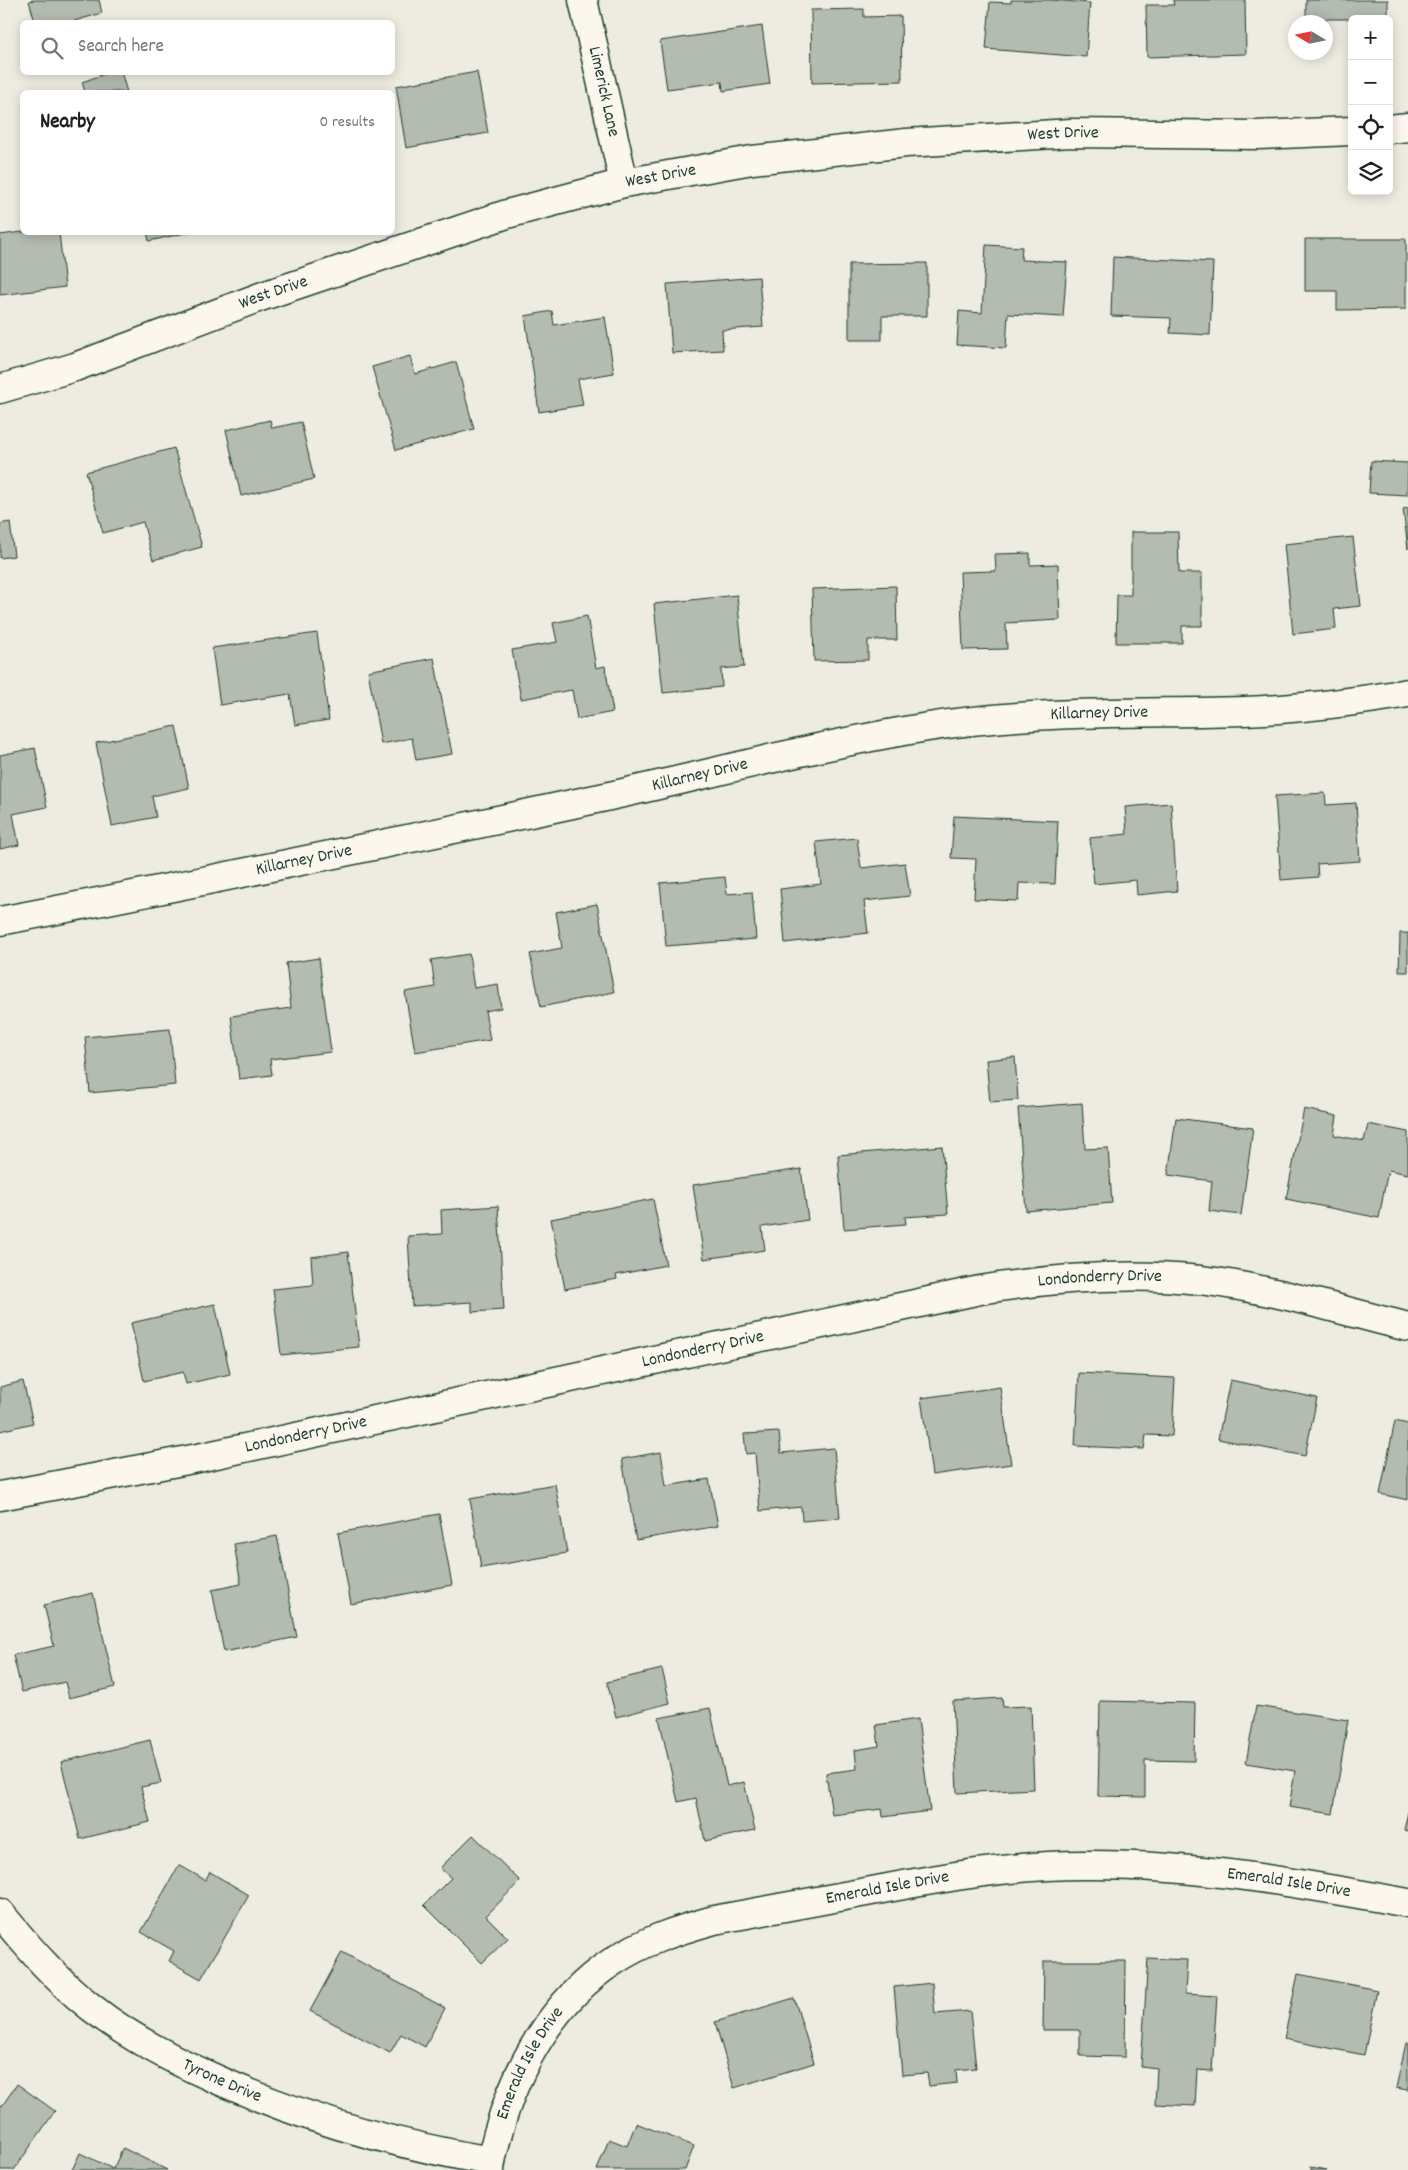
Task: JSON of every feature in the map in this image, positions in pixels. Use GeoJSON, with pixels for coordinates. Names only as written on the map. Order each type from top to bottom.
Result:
{"type":"FeatureCollection","features":[{"type":"Feature","properties":{"kind":"street","name":"Limerick Lane"},"geometry":{"type":"LineString","coordinates":[[583,0],[624,184]]}},
{"type":"Feature","properties":{"kind":"street"},"geometry":{"type":"LineString","coordinates":[[1393,129],[1408,127]]}},
{"type":"Feature","properties":{"kind":"street","name":"West Drive"},"geometry":{"type":"LineString","coordinates":[[0,388],[75,367],[260,297],[507,214],[624,184],[752,160],[906,143],[1071,133],[1257,134],[1348,131]]}},
{"type":"Feature","properties":{"kind":"street","name":"Killarney Drive"},"geometry":{"type":"LineString","coordinates":[[0,921],[594,799],[864,738],[929,726],[995,718],[1062,713],[1248,711],[1367,700],[1408,693]]}},
{"type":"Feature","properties":{"kind":"street","name":"Londonderry Drive"},"geometry":{"type":"LineString","coordinates":[[0,1496],[198,1458],[980,1290],[1035,1281],[1090,1276],[1200,1280],[1255,1289],[1408,1327]]}},
{"type":"Feature","properties":{"kind":"street","name":"Emerald Isle Drive"},"geometry":{"type":"LineString","coordinates":[[491,2166],[504,2114],[518,2078],[536,2044],[557,2013],[582,1986],[611,1962],[643,1944],[687,1927],[714,1920],[941,1878],[1011,1869],[1080,1864],[1150,1865],[1222,1872],[1292,1881],[1408,1903]]}},
{"type":"Feature","properties":{"kind":"street","name":"Tyrone Drive"},"geometry":{"type":"LineString","coordinates":[[0,1913],[59,1980],[92,2009],[128,2034],[175,2061],[260,2099],[348,2130],[491,2166]]}},
{"type":"Feature","properties":{"kind":"building"},"geometry":{"type":"Polygon","coordinates":[[[99,0],[102,13],[78,20],[34,20],[29,1],[99,0]]]}},
{"type":"Feature","properties":{"kind":"building"},"geometry":{"type":"Polygon","coordinates":[[[1011,0],[1051,0],[1090,3],[1086,57],[986,49],[990,2],[1011,3],[1011,0]]]}},
{"type":"Feature","properties":{"kind":"building"},"geometry":{"type":"Polygon","coordinates":[[[1173,0],[1245,0],[1246,54],[1147,57],[1146,5],[1174,5],[1173,0]]]}},
{"type":"Feature","properties":{"kind":"building"},"geometry":{"type":"Polygon","coordinates":[[[1306,0],[1388,0],[1388,15],[1348,15],[1348,19],[1333,19],[1333,15],[1306,15],[1306,0]]]}},
{"type":"Feature","properties":{"kind":"building"},"geometry":{"type":"Polygon","coordinates":[[[864,9],[864,17],[901,16],[902,81],[812,83],[811,10],[864,9]]]}},
{"type":"Feature","properties":{"kind":"building"},"geometry":{"type":"Polygon","coordinates":[[[762,26],[770,84],[723,91],[722,82],[667,89],[660,41],[762,26]]]}},
{"type":"Feature","properties":{"kind":"building"},"geometry":{"type":"Polygon","coordinates":[[[477,72],[488,133],[406,148],[396,86],[477,72]]]}},
{"type":"Feature","properties":{"kind":"building"},"geometry":{"type":"Polygon","coordinates":[[[102,75],[122,75],[126,90],[84,90],[82,82],[102,75]]]}},
{"type":"Feature","properties":{"kind":"building"},"geometry":{"type":"Polygon","coordinates":[[[20,232],[20,235],[59,235],[65,287],[0,295],[0,235],[20,232]]]}},
{"type":"Feature","properties":{"kind":"building"},"geometry":{"type":"Polygon","coordinates":[[[148,235],[176,235],[149,241],[148,235]]]}},
{"type":"Feature","properties":{"kind":"building"},"geometry":{"type":"Polygon","coordinates":[[[1305,239],[1406,239],[1406,309],[1337,310],[1337,291],[1305,291],[1305,239]]]}},
{"type":"Feature","properties":{"kind":"building"},"geometry":{"type":"Polygon","coordinates":[[[986,245],[1022,247],[1021,260],[1067,262],[1063,317],[1008,314],[1006,348],[957,345],[959,311],[982,313],[986,245]]]}},
{"type":"Feature","properties":{"kind":"building"},"geometry":{"type":"Polygon","coordinates":[[[1113,257],[1213,262],[1210,335],[1170,333],[1171,318],[1111,316],[1113,257]]]}},
{"type":"Feature","properties":{"kind":"building"},"geometry":{"type":"Polygon","coordinates":[[[927,263],[927,316],[882,316],[882,340],[849,340],[849,264],[927,263]]]}},
{"type":"Feature","properties":{"kind":"building"},"geometry":{"type":"Polygon","coordinates":[[[759,277],[763,327],[722,330],[723,350],[672,353],[667,284],[759,277]]]}},
{"type":"Feature","properties":{"kind":"building"},"geometry":{"type":"Polygon","coordinates":[[[552,311],[554,325],[605,317],[614,373],[578,379],[583,405],[539,412],[525,316],[552,311]]]}},
{"type":"Feature","properties":{"kind":"building"},"geometry":{"type":"Polygon","coordinates":[[[410,356],[415,374],[456,362],[474,429],[396,450],[372,367],[410,356]]]}},
{"type":"Feature","properties":{"kind":"building"},"geometry":{"type":"Polygon","coordinates":[[[270,420],[272,428],[301,422],[314,479],[241,496],[226,430],[270,420]]]}},
{"type":"Feature","properties":{"kind":"building"},"geometry":{"type":"Polygon","coordinates":[[[174,448],[202,547],[153,560],[143,522],[103,533],[86,472],[174,448]]]}},
{"type":"Feature","properties":{"kind":"building"},"geometry":{"type":"Polygon","coordinates":[[[1371,461],[1408,463],[1407,495],[1369,493],[1371,461]]]}},
{"type":"Feature","properties":{"kind":"building"},"geometry":{"type":"Polygon","coordinates":[[[1408,508],[1408,549],[1403,509],[1408,508]]]}},
{"type":"Feature","properties":{"kind":"building"},"geometry":{"type":"Polygon","coordinates":[[[10,522],[14,556],[0,558],[0,524],[10,522]]]}},
{"type":"Feature","properties":{"kind":"building"},"geometry":{"type":"Polygon","coordinates":[[[1131,532],[1178,532],[1179,573],[1202,573],[1202,626],[1182,626],[1182,643],[1116,643],[1117,595],[1131,595],[1131,532]]]}},
{"type":"Feature","properties":{"kind":"building"},"geometry":{"type":"Polygon","coordinates":[[[1353,537],[1361,606],[1334,609],[1336,629],[1293,634],[1284,544],[1353,537]]]}},
{"type":"Feature","properties":{"kind":"building"},"geometry":{"type":"Polygon","coordinates":[[[1030,553],[1030,565],[1058,564],[1060,620],[1006,623],[1007,649],[963,650],[960,572],[996,571],[995,554],[1030,553]]]}},
{"type":"Feature","properties":{"kind":"building"},"geometry":{"type":"Polygon","coordinates":[[[896,586],[897,640],[868,640],[868,660],[814,661],[812,589],[896,586]]]}},
{"type":"Feature","properties":{"kind":"building"},"geometry":{"type":"Polygon","coordinates":[[[737,595],[744,667],[721,669],[722,687],[663,693],[654,604],[737,595]]]}},
{"type":"Feature","properties":{"kind":"building"},"geometry":{"type":"Polygon","coordinates":[[[587,616],[596,668],[605,666],[613,712],[577,719],[572,690],[521,699],[512,650],[557,642],[553,623],[587,616]]]}},
{"type":"Feature","properties":{"kind":"building"},"geometry":{"type":"Polygon","coordinates":[[[317,633],[329,720],[295,725],[290,694],[220,705],[212,648],[317,633]]]}},
{"type":"Feature","properties":{"kind":"building"},"geometry":{"type":"Polygon","coordinates":[[[434,658],[452,754],[416,760],[412,738],[381,744],[368,671],[434,658]]]}},
{"type":"Feature","properties":{"kind":"building"},"geometry":{"type":"Polygon","coordinates":[[[176,726],[189,788],[152,796],[156,817],[112,826],[96,743],[176,726]]]}},
{"type":"Feature","properties":{"kind":"building"},"geometry":{"type":"Polygon","coordinates":[[[35,748],[47,807],[13,814],[19,845],[0,849],[0,755],[35,748]]]}},
{"type":"Feature","properties":{"kind":"building"},"geometry":{"type":"Polygon","coordinates":[[[1325,793],[1326,805],[1356,803],[1360,861],[1317,864],[1318,877],[1281,880],[1275,796],[1325,793]]]}},
{"type":"Feature","properties":{"kind":"building"},"geometry":{"type":"Polygon","coordinates":[[[1171,803],[1177,891],[1137,895],[1136,880],[1094,884],[1090,838],[1127,834],[1125,807],[1171,803]]]}},
{"type":"Feature","properties":{"kind":"building"},"geometry":{"type":"Polygon","coordinates":[[[954,816],[1058,821],[1055,884],[1019,883],[1018,901],[974,899],[976,859],[951,858],[954,816]]]}},
{"type":"Feature","properties":{"kind":"building"},"geometry":{"type":"Polygon","coordinates":[[[857,838],[861,868],[905,863],[910,896],[864,901],[868,933],[785,943],[780,889],[821,884],[816,842],[857,838]]]}},
{"type":"Feature","properties":{"kind":"building"},"geometry":{"type":"Polygon","coordinates":[[[725,877],[727,894],[752,892],[756,939],[666,946],[660,883],[725,877]]]}},
{"type":"Feature","properties":{"kind":"building"},"geometry":{"type":"Polygon","coordinates":[[[597,904],[614,992],[541,1007],[530,954],[562,948],[556,912],[597,904]]]}},
{"type":"Feature","properties":{"kind":"building"},"geometry":{"type":"Polygon","coordinates":[[[1400,933],[1408,933],[1408,972],[1399,972],[1400,933]]]}},
{"type":"Feature","properties":{"kind":"building"},"geometry":{"type":"Polygon","coordinates":[[[469,954],[474,988],[498,984],[501,1008],[485,1011],[490,1040],[415,1052],[405,992],[435,987],[431,960],[469,954]]]}},
{"type":"Feature","properties":{"kind":"building"},"geometry":{"type":"Polygon","coordinates":[[[319,958],[331,1052],[270,1059],[272,1075],[239,1079],[231,1016],[291,1008],[286,963],[319,958]]]}},
{"type":"Feature","properties":{"kind":"building"},"geometry":{"type":"Polygon","coordinates":[[[170,1029],[175,1085],[90,1093],[85,1037],[170,1029]]]}},
{"type":"Feature","properties":{"kind":"building"},"geometry":{"type":"Polygon","coordinates":[[[1015,1057],[1018,1100],[990,1102],[986,1060],[1015,1057]]]}},
{"type":"Feature","properties":{"kind":"building"},"geometry":{"type":"Polygon","coordinates":[[[1082,1103],[1085,1149],[1108,1148],[1112,1203],[1026,1211],[1018,1108],[1082,1103]]]}},
{"type":"Feature","properties":{"kind":"building"},"geometry":{"type":"Polygon","coordinates":[[[1304,1109],[1337,1116],[1334,1135],[1364,1141],[1368,1124],[1408,1132],[1408,1174],[1388,1170],[1379,1218],[1286,1199],[1304,1109]]]}},
{"type":"Feature","properties":{"kind":"building"},"geometry":{"type":"Polygon","coordinates":[[[1176,1118],[1253,1128],[1241,1215],[1209,1211],[1212,1181],[1168,1175],[1176,1118]]]}},
{"type":"Feature","properties":{"kind":"building"},"geometry":{"type":"Polygon","coordinates":[[[942,1146],[948,1214],[905,1217],[906,1224],[844,1229],[838,1155],[942,1146]]]}},
{"type":"Feature","properties":{"kind":"building"},"geometry":{"type":"Polygon","coordinates":[[[801,1169],[808,1220],[762,1227],[765,1250],[704,1259],[693,1185],[801,1169]]]}},
{"type":"Feature","properties":{"kind":"building"},"geometry":{"type":"Polygon","coordinates":[[[653,1199],[666,1265],[616,1275],[617,1279],[565,1289],[551,1219],[653,1199]]]}},
{"type":"Feature","properties":{"kind":"building"},"geometry":{"type":"Polygon","coordinates":[[[498,1206],[504,1310],[472,1312],[472,1302],[412,1306],[408,1236],[442,1234],[441,1210],[498,1206]]]}},
{"type":"Feature","properties":{"kind":"building"},"geometry":{"type":"Polygon","coordinates":[[[348,1252],[359,1347],[281,1355],[273,1289],[313,1285],[311,1257],[348,1252]]]}},
{"type":"Feature","properties":{"kind":"building"},"geometry":{"type":"Polygon","coordinates":[[[215,1304],[230,1374],[186,1384],[183,1372],[144,1381],[131,1323],[215,1304]]]}},
{"type":"Feature","properties":{"kind":"building"},"geometry":{"type":"Polygon","coordinates":[[[1079,1373],[1175,1378],[1172,1436],[1146,1435],[1144,1449],[1075,1446],[1079,1373]]]}},
{"type":"Feature","properties":{"kind":"building"},"geometry":{"type":"Polygon","coordinates":[[[1230,1380],[1317,1398],[1305,1456],[1218,1439],[1230,1380]]]}},
{"type":"Feature","properties":{"kind":"building"},"geometry":{"type":"Polygon","coordinates":[[[23,1381],[33,1423],[0,1431],[0,1387],[23,1381]]]}},
{"type":"Feature","properties":{"kind":"building"},"geometry":{"type":"Polygon","coordinates":[[[1000,1387],[1011,1464],[932,1475],[921,1398],[1000,1387]]]}},
{"type":"Feature","properties":{"kind":"building"},"geometry":{"type":"Polygon","coordinates":[[[1395,1421],[1408,1424],[1408,1500],[1380,1494],[1395,1421]]]}},
{"type":"Feature","properties":{"kind":"building"},"geometry":{"type":"Polygon","coordinates":[[[779,1432],[781,1453],[834,1448],[840,1518],[802,1521],[801,1507],[760,1511],[755,1453],[746,1454],[744,1434],[779,1432]]]}},
{"type":"Feature","properties":{"kind":"building"},"geometry":{"type":"Polygon","coordinates":[[[661,1452],[666,1486],[709,1479],[718,1526],[636,1540],[622,1459],[661,1452]]]}},
{"type":"Feature","properties":{"kind":"building"},"geometry":{"type":"Polygon","coordinates":[[[555,1484],[567,1553],[481,1568],[470,1499],[555,1484]]]}},
{"type":"Feature","properties":{"kind":"building"},"geometry":{"type":"Polygon","coordinates":[[[439,1514],[452,1585],[351,1604],[338,1533],[439,1514]]]}},
{"type":"Feature","properties":{"kind":"building"},"geometry":{"type":"Polygon","coordinates":[[[277,1536],[297,1637],[224,1652],[212,1590],[241,1584],[234,1544],[277,1536]]]}},
{"type":"Feature","properties":{"kind":"building"},"geometry":{"type":"Polygon","coordinates":[[[93,1593],[115,1687],[69,1698],[65,1682],[22,1692],[13,1655],[54,1646],[44,1605],[93,1593]]]}},
{"type":"Feature","properties":{"kind":"building"},"geometry":{"type":"Polygon","coordinates":[[[662,1669],[670,1703],[616,1717],[607,1682],[662,1669]]]}},
{"type":"Feature","properties":{"kind":"building"},"geometry":{"type":"Polygon","coordinates":[[[1002,1698],[1003,1707],[1031,1706],[1034,1789],[957,1793],[953,1701],[1002,1698]]]}},
{"type":"Feature","properties":{"kind":"building"},"geometry":{"type":"Polygon","coordinates":[[[1100,1701],[1195,1703],[1194,1761],[1145,1760],[1145,1797],[1098,1796],[1100,1701]]]}},
{"type":"Feature","properties":{"kind":"building"},"geometry":{"type":"Polygon","coordinates":[[[1256,1706],[1348,1720],[1333,1814],[1289,1807],[1295,1771],[1246,1763],[1256,1706]]]}},
{"type":"Feature","properties":{"kind":"building"},"geometry":{"type":"Polygon","coordinates":[[[710,1708],[727,1786],[744,1782],[755,1830],[705,1841],[696,1798],[678,1802],[659,1718],[710,1708]]]}},
{"type":"Feature","properties":{"kind":"building"},"geometry":{"type":"Polygon","coordinates":[[[918,1719],[930,1811],[883,1817],[882,1809],[832,1815],[826,1773],[857,1769],[855,1750],[879,1746],[876,1725],[918,1719]]]}},
{"type":"Feature","properties":{"kind":"building"},"geometry":{"type":"Polygon","coordinates":[[[150,1740],[161,1783],[141,1787],[150,1822],[80,1839],[61,1762],[150,1740]]]}},
{"type":"Feature","properties":{"kind":"building"},"geometry":{"type":"Polygon","coordinates":[[[1408,1812],[1408,1831],[1404,1830],[1408,1812]]]}},
{"type":"Feature","properties":{"kind":"building"},"geometry":{"type":"Polygon","coordinates":[[[473,1835],[520,1881],[486,1916],[508,1938],[482,1963],[424,1905],[451,1878],[440,1868],[473,1835]]]}},
{"type":"Feature","properties":{"kind":"building"},"geometry":{"type":"Polygon","coordinates":[[[179,1865],[205,1880],[210,1872],[249,1895],[201,1979],[169,1961],[174,1951],[141,1932],[179,1865]]]}},
{"type":"Feature","properties":{"kind":"building"},"geometry":{"type":"Polygon","coordinates":[[[342,1952],[445,2008],[425,2047],[401,2034],[390,2053],[310,2011],[342,1952]]]}},
{"type":"Feature","properties":{"kind":"building"},"geometry":{"type":"Polygon","coordinates":[[[1148,1958],[1187,1960],[1185,1994],[1217,1996],[1212,2071],[1197,2070],[1195,2106],[1155,2104],[1157,2068],[1141,2066],[1148,1958]]]}},
{"type":"Feature","properties":{"kind":"building"},"geometry":{"type":"Polygon","coordinates":[[[1044,1961],[1126,1961],[1125,2057],[1080,2056],[1080,2030],[1043,2030],[1044,1961]]]}},
{"type":"Feature","properties":{"kind":"building"},"geometry":{"type":"Polygon","coordinates":[[[1298,1974],[1377,1990],[1364,2055],[1284,2039],[1298,1974]]]}},
{"type":"Feature","properties":{"kind":"building"},"geometry":{"type":"Polygon","coordinates":[[[932,1983],[935,2014],[970,2011],[976,2068],[956,2070],[957,2083],[929,2086],[927,2073],[902,2075],[894,1987],[932,1983]]]}},
{"type":"Feature","properties":{"kind":"building"},"geometry":{"type":"Polygon","coordinates":[[[794,1998],[814,2063],[734,2088],[715,2022],[794,1998]]]}},
{"type":"Feature","properties":{"kind":"building"},"geometry":{"type":"Polygon","coordinates":[[[1406,2043],[1408,2043],[1408,2090],[1396,2088],[1406,2043]]]}},
{"type":"Feature","properties":{"kind":"building"},"geometry":{"type":"Polygon","coordinates":[[[17,2084],[55,2111],[14,2170],[0,2170],[0,2105],[2,2106],[17,2084]]]}},
{"type":"Feature","properties":{"kind":"building"},"geometry":{"type":"Polygon","coordinates":[[[636,2123],[694,2146],[685,2170],[597,2170],[609,2139],[627,2146],[636,2123]]]}},
{"type":"Feature","properties":{"kind":"building"},"geometry":{"type":"Polygon","coordinates":[[[123,2148],[167,2170],[72,2170],[80,2153],[113,2169],[123,2148]]]}},
{"type":"Feature","properties":{"kind":"building"},"geometry":{"type":"Polygon","coordinates":[[[1311,2167],[1327,2170],[1311,2170],[1311,2167]]]}}]}
